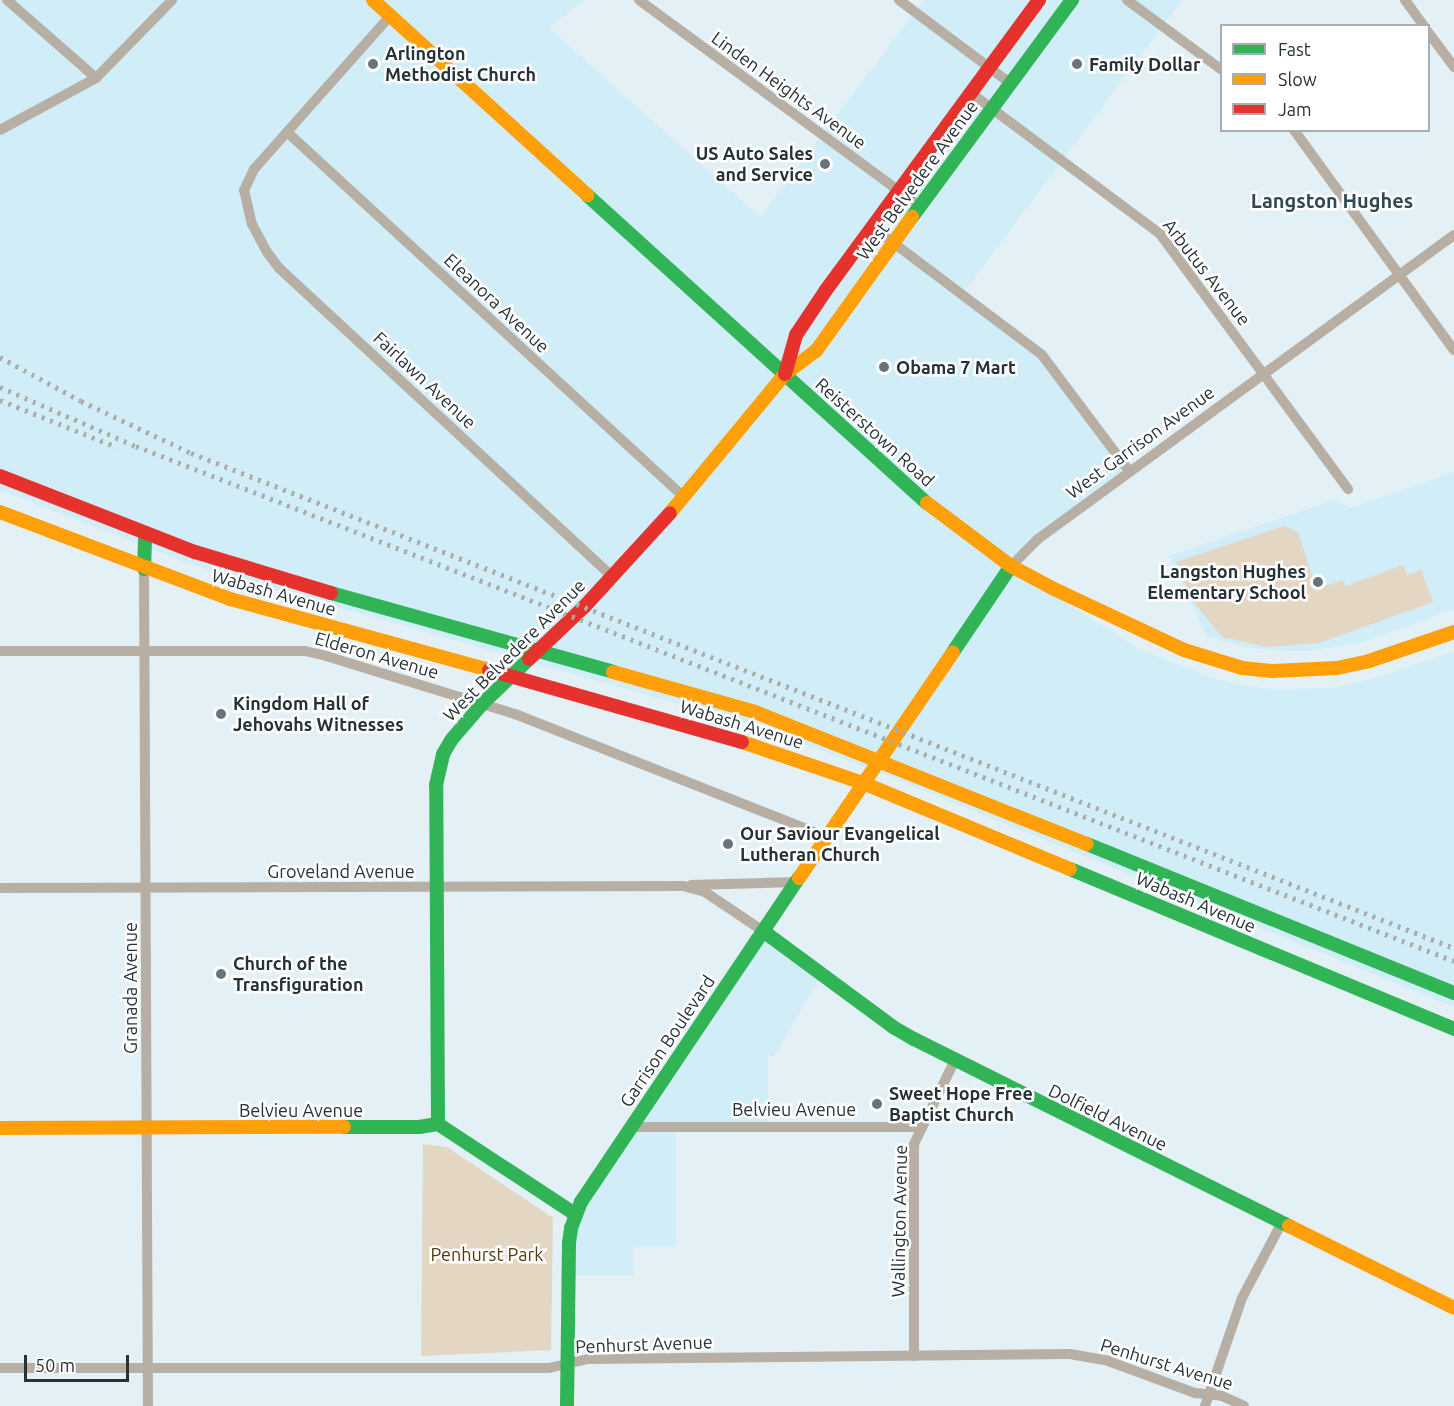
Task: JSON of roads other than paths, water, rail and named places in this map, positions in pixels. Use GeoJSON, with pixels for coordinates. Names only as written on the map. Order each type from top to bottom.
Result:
{"type":"FeatureCollection","features":[{"type":"Feature","properties":{"kind":"main road","name":"Reisterstown Road"},"geometry":{"type":"LineString","coordinates":[[373,0],[933,508],[1011,566],[1054,589],[1184,650],[1242,668],[1272,671],[1337,668],[1390,654],[1454,632]]}},
{"type":"Feature","properties":{"kind":"main road","name":"West Belvedere Avenue"},"geometry":{"type":"LineString","coordinates":[[785,374],[796,335],[897,190],[1039,0]]}},
{"type":"Feature","properties":{"kind":"main road","name":"West Belvedere Avenue"},"geometry":{"type":"LineString","coordinates":[[438,1124],[436,785],[439,767],[452,739],[509,676],[577,614],[612,576],[684,497],[785,374],[816,351],[892,242],[1072,0]]}},
{"type":"Feature","properties":{"kind":"main road","name":"Wabash Avenue"},"geometry":{"type":"LineString","coordinates":[[0,476],[242,567],[720,700],[881,760],[1353,968],[1454,1029]]}},
{"type":"Feature","properties":{"kind":"main road","name":"Wabash Avenue"},"geometry":{"type":"LineString","coordinates":[[0,512],[144,569],[230,599],[730,737],[863,783],[1353,968],[1454,993]]}},
{"type":"Feature","properties":{"kind":"main road"},"geometry":{"type":"LineString","coordinates":[[144,569],[145,532]]}},
{"type":"Feature","properties":{"kind":"main road","name":"West Garrison Avenue"},"geometry":{"type":"LineString","coordinates":[[901,731],[1011,566]]}},
{"type":"Feature","properties":{"kind":"main road","name":"Garrison Boulevard"},"geometry":{"type":"LineString","coordinates":[[567,1406],[569,1243],[580,1202],[863,783],[901,731]]}},
{"type":"Feature","properties":{"kind":"main road","name":"Dolfield Avenue"},"geometry":{"type":"LineString","coordinates":[[763,931],[893,1027],[1454,1308]]}},
{"type":"Feature","properties":{"kind":"main road"},"geometry":{"type":"LineString","coordinates":[[438,1124],[575,1215]]}},
{"type":"Feature","properties":{"kind":"main road","name":"Belvieu Avenue"},"geometry":{"type":"LineString","coordinates":[[0,1128],[419,1127],[438,1124]]}},
{"type":"Feature","properties":{"kind":"street"},"geometry":{"type":"LineString","coordinates":[[7,0],[96,78]]}},
{"type":"Feature","properties":{"kind":"street"},"geometry":{"type":"LineString","coordinates":[[0,130],[96,78],[172,0]]}},
{"type":"Feature","properties":{"kind":"street","name":"Linden Heights Avenue"},"geometry":{"type":"LineString","coordinates":[[639,0],[920,206]]}},
{"type":"Feature","properties":{"kind":"street"},"geometry":{"type":"LineString","coordinates":[[899,0],[1010,83]]}},
{"type":"Feature","properties":{"kind":"street"},"geometry":{"type":"LineString","coordinates":[[1127,0],[1220,68]]}},
{"type":"Feature","properties":{"kind":"street"},"geometry":{"type":"LineString","coordinates":[[1405,0],[1423,24]]}},
{"type":"Feature","properties":{"kind":"street"},"geometry":{"type":"LineString","coordinates":[[287,132],[390,16]]}},
{"type":"Feature","properties":{"kind":"street"},"geometry":{"type":"LineString","coordinates":[[1430,35],[1454,67]]}},
{"type":"Feature","properties":{"kind":"street","name":"Arbutus Avenue"},"geometry":{"type":"LineString","coordinates":[[971,93],[1160,234],[1348,489]]}},
{"type":"Feature","properties":{"kind":"street","name":"Fairlawn Avenue"},"geometry":{"type":"LineString","coordinates":[[287,132],[254,169],[244,190],[252,224],[279,268],[612,576]]}},
{"type":"Feature","properties":{"kind":"street","name":"Eleanora Avenue"},"geometry":{"type":"LineString","coordinates":[[287,132],[684,497]]}},
{"type":"Feature","properties":{"kind":"street"},"geometry":{"type":"LineString","coordinates":[[1295,132],[1454,350]]}},
{"type":"Feature","properties":{"kind":"street"},"geometry":{"type":"LineString","coordinates":[[871,226],[1042,355],[1130,472]]}},
{"type":"Feature","properties":{"kind":"street","name":"West Garrison Avenue"},"geometry":{"type":"LineString","coordinates":[[1011,566],[1038,539],[1454,235]]}},
{"type":"Feature","properties":{"kind":"street","name":"Granada Avenue"},"geometry":{"type":"LineString","coordinates":[[144,569],[148,1406]]}},
{"type":"Feature","properties":{"kind":"street","name":"Elderon Avenue"},"geometry":{"type":"LineString","coordinates":[[0,651],[304,651],[347,661],[483,703],[827,837]]}},
{"type":"Feature","properties":{"kind":"street","name":"Groveland Avenue"},"geometry":{"type":"LineString","coordinates":[[0,888],[683,886],[796,882]]}},
{"type":"Feature","properties":{"kind":"street","name":"Groveland Avenue"},"geometry":{"type":"LineString","coordinates":[[683,886],[714,896],[763,931]]}},
{"type":"Feature","properties":{"kind":"street","name":"Wallington Avenue"},"geometry":{"type":"LineString","coordinates":[[914,1356],[914,1144],[956,1060]]}},
{"type":"Feature","properties":{"kind":"street","name":"Belvieu Avenue"},"geometry":{"type":"LineString","coordinates":[[630,1127],[922,1127]]}},
{"type":"Feature","properties":{"kind":"street"},"geometry":{"type":"LineString","coordinates":[[1204,1406],[1242,1298],[1282,1222]]}},
{"type":"Feature","properties":{"kind":"street","name":"Penhurst Avenue"},"geometry":{"type":"LineString","coordinates":[[0,1368],[549,1368],[588,1359],[1087,1356],[1108,1361],[1195,1393],[1222,1396],[1244,1406]]}},
{"type":"Feature","properties":{"kind":"railway"},"geometry":{"type":"LineString","coordinates":[[0,357],[81,401],[191,453],[1454,948]]}},
{"type":"Feature","properties":{"kind":"railway"},"geometry":{"type":"LineString","coordinates":[[0,387],[136,446],[1454,961]]}},
{"type":"Feature","properties":{"kind":"railway"},"geometry":{"type":"LineString","coordinates":[[0,400],[117,447]]}},
{"type":"Feature","properties":{"kind":"place","name":"Arlington Methodist Church"},"geometry":{"type":"Point","coordinates":[373,64]}},
{"type":"Feature","properties":{"kind":"place","name":"Family Dollar"},"geometry":{"type":"Point","coordinates":[1077,64]}},
{"type":"Feature","properties":{"kind":"place","name":"US Auto Sales and Service"},"geometry":{"type":"Point","coordinates":[825,164]}},
{"type":"Feature","properties":{"kind":"place","name":"Obama 7 Mart"},"geometry":{"type":"Point","coordinates":[884,367]}},
{"type":"Feature","properties":{"kind":"place","name":"Langston Hughes Elementary School"},"geometry":{"type":"Point","coordinates":[1318,582]}},
{"type":"Feature","properties":{"kind":"place","name":"Kingdom Hall of Jehovahs Witnesses"},"geometry":{"type":"Point","coordinates":[221,714]}},
{"type":"Feature","properties":{"kind":"place","name":"Our Saviour Evangelical Lutheran Church"},"geometry":{"type":"Point","coordinates":[728,844]}},
{"type":"Feature","properties":{"kind":"place","name":"Church of the Transfiguration"},"geometry":{"type":"Point","coordinates":[221,974]}},
{"type":"Feature","properties":{"kind":"place","name":"Sweet Hope Free Baptist Church"},"geometry":{"type":"Point","coordinates":[877,1104]}},
{"type":"Feature","properties":{"kind":"district","name":"Langston Hughes"},"geometry":{"type":"Point","coordinates":[1332,200]}},
{"type":"Feature","properties":{"kind":"park label","name":"Penhurst Park"},"geometry":{"type":"Point","coordinates":[487,1254]}}]}
